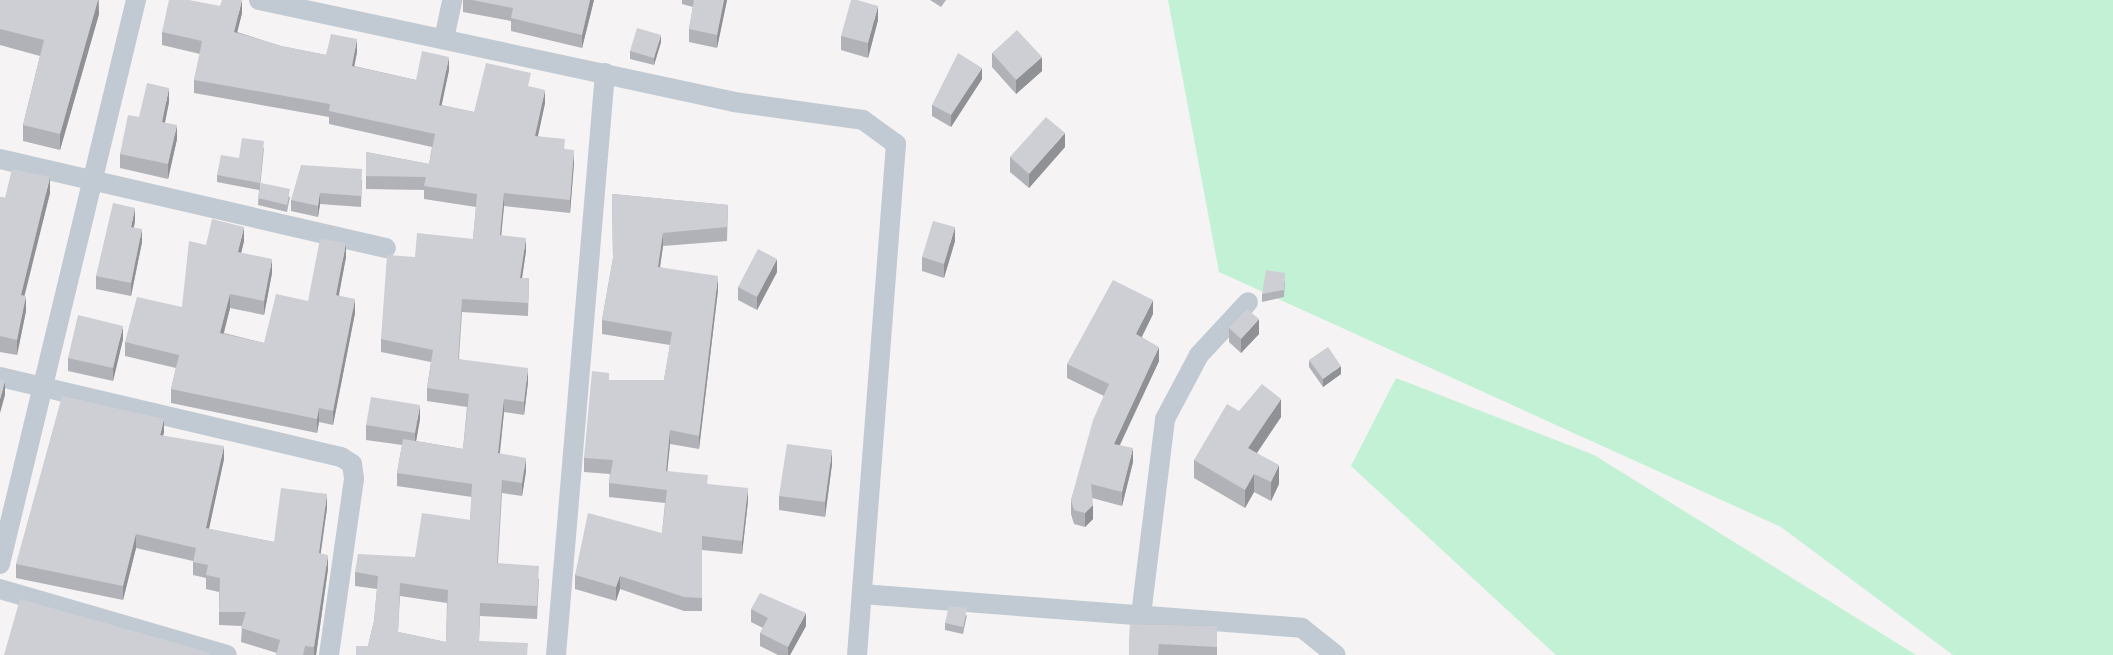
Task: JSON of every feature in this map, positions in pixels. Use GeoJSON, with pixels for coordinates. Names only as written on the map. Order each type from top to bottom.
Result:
{"type":"FeatureCollection","features":[{"type":"Feature","properties":{"kind":"street"},"geometry":{"type":"LineString","coordinates":[[0,564],[40,386],[136,0]]}},
{"type":"Feature","properties":{"kind":"street"},"geometry":{"type":"LineString","coordinates":[[259,0],[734,102],[863,120],[896,144],[857,655]]}},
{"type":"Feature","properties":{"kind":"street"},"geometry":{"type":"LineString","coordinates":[[444,39],[452,0]]}},
{"type":"Feature","properties":{"kind":"street"},"geometry":{"type":"LineString","coordinates":[[556,655],[605,73]]}},
{"type":"Feature","properties":{"kind":"street"},"geometry":{"type":"LineString","coordinates":[[0,159],[386,248]]}},
{"type":"Feature","properties":{"kind":"street"},"geometry":{"type":"LineString","coordinates":[[1141,615],[1165,419],[1199,355],[1248,302]]}},
{"type":"Feature","properties":{"kind":"street"},"geometry":{"type":"LineString","coordinates":[[0,377],[341,457],[352,464],[354,479],[329,655]]}},
{"type":"Feature","properties":{"kind":"street"},"geometry":{"type":"LineString","coordinates":[[0,589],[227,655]]}},
{"type":"Feature","properties":{"kind":"street"},"geometry":{"type":"LineString","coordinates":[[862,594],[1302,628],[1336,655]]}},
{"type":"Feature","properties":{"kind":"green space"},"geometry":{"type":"Polygon","coordinates":[[[1168,0],[2113,0],[2113,655],[1953,655],[1781,527],[1219,272],[1168,0]]]}},
{"type":"Feature","properties":{"kind":"green space"},"geometry":{"type":"Polygon","coordinates":[[[1396,378],[1594,455],[1916,655],[1556,655],[1351,466],[1396,378]]]}},
{"type":"Feature","properties":{"kind":"building"},"geometry":{"type":"Polygon","coordinates":[[[0,0],[98,0],[60,134],[23,125],[44,40],[0,29],[0,0]]]}},
{"type":"Feature","properties":{"kind":"building"},"geometry":{"type":"Polygon","coordinates":[[[169,0],[220,6],[222,0],[242,0],[234,32],[326,55],[331,34],[357,39],[352,66],[416,80],[422,51],[449,57],[439,105],[474,112],[486,63],[531,73],[528,86],[545,90],[535,136],[565,139],[564,149],[574,150],[570,200],[504,193],[500,235],[526,238],[520,278],[529,278],[528,303],[462,299],[458,359],[528,368],[524,402],[504,399],[498,453],[526,458],[522,483],[502,480],[497,563],[539,566],[537,606],[480,603],[479,641],[528,643],[527,655],[356,655],[356,646],[368,646],[374,621],[378,576],[355,572],[358,554],[415,557],[422,513],[470,520],[472,484],[397,473],[403,439],[463,449],[469,394],[427,388],[433,350],[381,339],[387,255],[415,257],[417,233],[473,239],[477,194],[424,186],[426,177],[366,176],[366,152],[429,164],[435,134],[329,111],[330,104],[194,80],[202,41],[162,32],[169,0]],[[400,583],[398,632],[446,642],[448,590],[400,583]]]}},
{"type":"Feature","properties":{"kind":"building"},"geometry":{"type":"Polygon","coordinates":[[[472,0],[590,0],[582,35],[511,18],[513,8],[472,0]]]}},
{"type":"Feature","properties":{"kind":"building"},"geometry":{"type":"Polygon","coordinates":[[[694,0],[724,0],[717,35],[689,29],[694,0]]]}},
{"type":"Feature","properties":{"kind":"building"},"geometry":{"type":"Polygon","coordinates":[[[851,0],[878,6],[868,43],[841,36],[851,0]]]}},
{"type":"Feature","properties":{"kind":"building"},"geometry":{"type":"Polygon","coordinates":[[[637,28],[661,35],[654,58],[630,51],[637,28]]]}},
{"type":"Feature","properties":{"kind":"building"},"geometry":{"type":"Polygon","coordinates":[[[1017,30],[1042,57],[1016,80],[992,53],[1017,30]]]}},
{"type":"Feature","properties":{"kind":"building"},"geometry":{"type":"Polygon","coordinates":[[[958,53],[982,68],[951,115],[932,105],[958,53]]]}},
{"type":"Feature","properties":{"kind":"building"},"geometry":{"type":"Polygon","coordinates":[[[147,83],[169,88],[162,122],[177,125],[168,164],[120,154],[128,115],[139,117],[147,83]]]}},
{"type":"Feature","properties":{"kind":"building"},"geometry":{"type":"Polygon","coordinates":[[[1046,117],[1065,133],[1029,174],[1010,157],[1046,117]]]}},
{"type":"Feature","properties":{"kind":"building"},"geometry":{"type":"Polygon","coordinates":[[[242,138],[264,141],[260,183],[217,175],[221,155],[239,158],[242,138]]]}},
{"type":"Feature","properties":{"kind":"building"},"geometry":{"type":"Polygon","coordinates":[[[301,165],[362,169],[361,196],[320,193],[318,206],[291,200],[301,165]]]}},
{"type":"Feature","properties":{"kind":"building"},"geometry":{"type":"Polygon","coordinates":[[[12,169],[50,177],[21,295],[26,296],[17,340],[0,336],[0,197],[5,198],[12,169]]]}},
{"type":"Feature","properties":{"kind":"building"},"geometry":{"type":"Polygon","coordinates":[[[261,183],[290,189],[287,205],[258,198],[261,183]]]}},
{"type":"Feature","properties":{"kind":"building"},"geometry":{"type":"Polygon","coordinates":[[[612,194],[728,205],[727,227],[663,233],[658,267],[718,276],[699,436],[670,430],[666,471],[708,475],[707,484],[748,488],[742,541],[702,536],[702,598],[684,597],[620,576],[616,587],[575,575],[588,513],[662,533],[667,490],[609,483],[613,460],[584,458],[592,371],[609,373],[609,380],[664,380],[672,332],[602,320],[613,258],[612,194]]]}},
{"type":"Feature","properties":{"kind":"building"},"geometry":{"type":"Polygon","coordinates":[[[113,203],[135,208],[131,227],[142,229],[131,283],[96,276],[113,203]]]}},
{"type":"Feature","properties":{"kind":"building"},"geometry":{"type":"Polygon","coordinates":[[[212,219],[244,227],[238,252],[272,259],[264,301],[230,294],[220,333],[264,343],[276,294],[308,301],[320,239],[346,243],[336,295],[355,299],[333,411],[319,408],[317,419],[171,389],[179,355],[125,342],[137,297],[182,307],[189,241],[206,245],[212,219]]]}},
{"type":"Feature","properties":{"kind":"building"},"geometry":{"type":"Polygon","coordinates":[[[933,221],[955,227],[944,264],[922,257],[933,221]]]}},
{"type":"Feature","properties":{"kind":"building"},"geometry":{"type":"Polygon","coordinates":[[[758,249],[777,259],[757,297],[738,287],[758,249]]]}},
{"type":"Feature","properties":{"kind":"building"},"geometry":{"type":"Polygon","coordinates":[[[1266,270],[1285,273],[1284,290],[1262,294],[1266,270]]]}},
{"type":"Feature","properties":{"kind":"building"},"geometry":{"type":"Polygon","coordinates":[[[1113,280],[1153,300],[1136,334],[1159,347],[1114,444],[1133,448],[1122,492],[1091,484],[1093,505],[1085,513],[1074,510],[1071,500],[1093,420],[1109,384],[1067,364],[1113,280]]]}},
{"type":"Feature","properties":{"kind":"building"},"geometry":{"type":"Polygon","coordinates":[[[1247,309],[1259,319],[1241,339],[1229,328],[1247,309]]]}},
{"type":"Feature","properties":{"kind":"building"},"geometry":{"type":"Polygon","coordinates":[[[78,315],[123,326],[113,368],[68,358],[78,315]]]}},
{"type":"Feature","properties":{"kind":"building"},"geometry":{"type":"Polygon","coordinates":[[[1328,347],[1341,366],[1323,379],[1309,360],[1328,347]]]}},
{"type":"Feature","properties":{"kind":"building"},"geometry":{"type":"Polygon","coordinates":[[[0,380],[5,381],[0,399],[0,380]]]}},
{"type":"Feature","properties":{"kind":"building"},"geometry":{"type":"Polygon","coordinates":[[[1262,384],[1281,399],[1248,448],[1279,465],[1271,482],[1254,474],[1245,490],[1194,460],[1227,404],[1239,411],[1262,384]]]}},
{"type":"Feature","properties":{"kind":"building"},"geometry":{"type":"Polygon","coordinates":[[[62,396],[164,419],[160,435],[224,446],[206,528],[274,542],[281,488],[327,494],[319,553],[328,555],[314,647],[305,646],[303,655],[276,655],[280,640],[241,628],[246,612],[219,612],[220,578],[206,575],[208,565],[193,562],[196,548],[136,534],[123,586],[16,564],[62,396]]]}},
{"type":"Feature","properties":{"kind":"building"},"geometry":{"type":"Polygon","coordinates":[[[371,397],[420,405],[415,433],[366,425],[371,397]]]}},
{"type":"Feature","properties":{"kind":"building"},"geometry":{"type":"Polygon","coordinates":[[[787,444],[832,450],[825,502],[779,496],[787,444]]]}},
{"type":"Feature","properties":{"kind":"building"},"geometry":{"type":"Polygon","coordinates":[[[760,593],[806,613],[788,647],[760,633],[768,618],[751,609],[760,593]]]}},
{"type":"Feature","properties":{"kind":"building"},"geometry":{"type":"Polygon","coordinates":[[[20,599],[211,653],[4,655],[20,599]]]}},
{"type":"Feature","properties":{"kind":"building"},"geometry":{"type":"Polygon","coordinates":[[[949,606],[967,608],[963,627],[945,623],[949,606]]]}},
{"type":"Feature","properties":{"kind":"building"},"geometry":{"type":"Polygon","coordinates":[[[1130,624],[1217,626],[1217,647],[1159,644],[1158,655],[1129,655],[1130,624]]]}}]}
